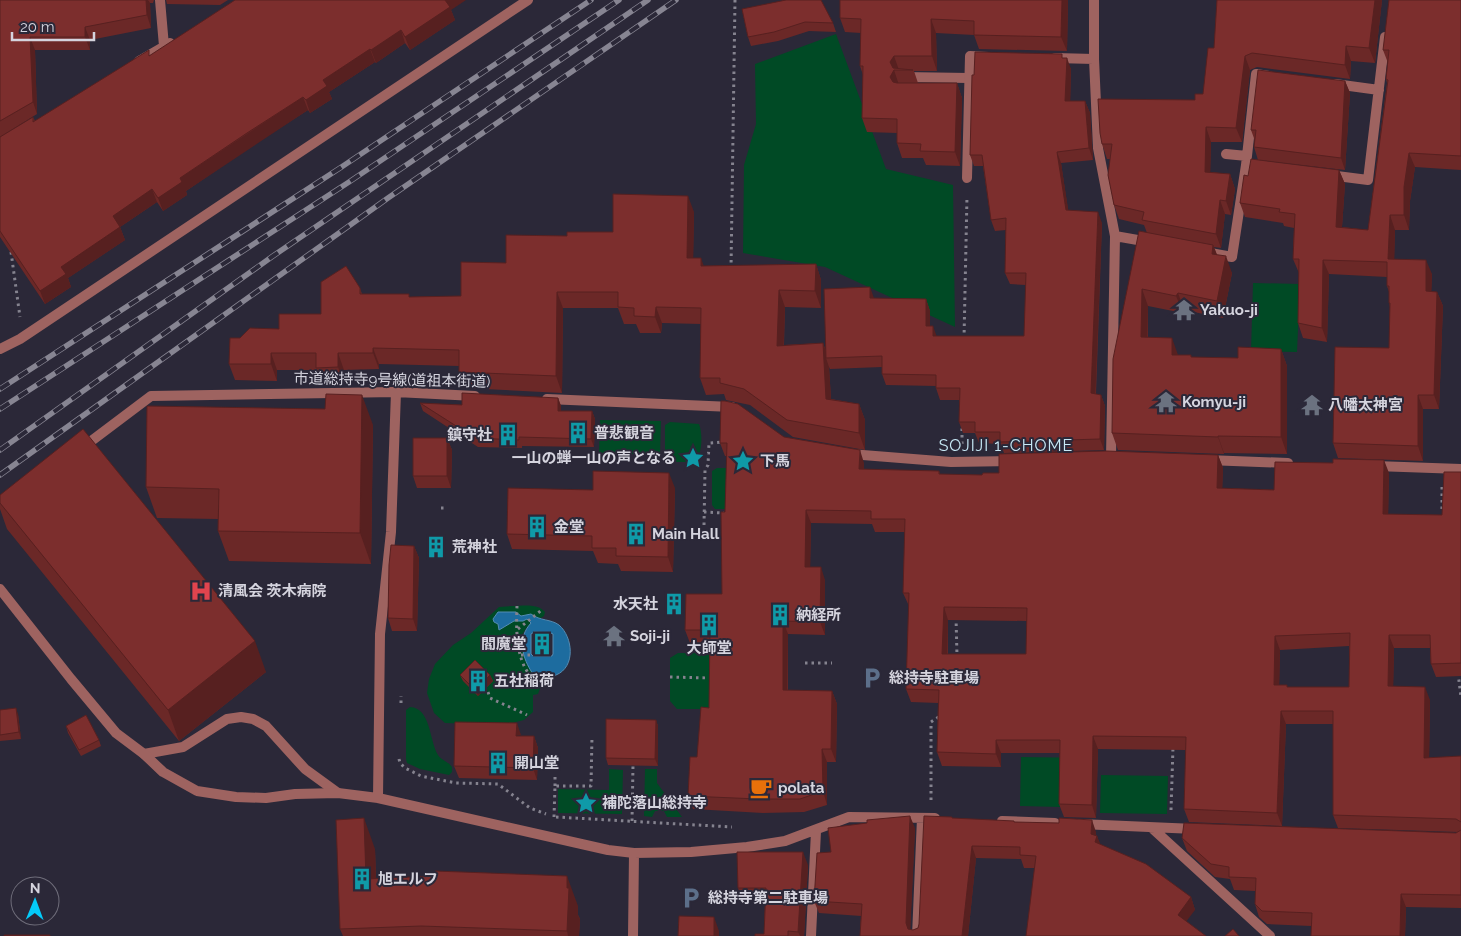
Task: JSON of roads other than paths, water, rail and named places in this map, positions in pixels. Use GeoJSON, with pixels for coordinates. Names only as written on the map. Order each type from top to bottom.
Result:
{"type":"FeatureCollection","features":[{"type":"Feature","properties":{"kind":"street"},"geometry":{"type":"LineString","coordinates":[[160,0],[164,46]]}},
{"type":"Feature","properties":{"kind":"street"},"geometry":{"type":"LineString","coordinates":[[0,349],[20,339],[528,0]]}},
{"type":"Feature","properties":{"kind":"street"},"geometry":{"type":"LineString","coordinates":[[1094,0],[1094,59],[1101,100],[1098,148],[1115,236],[1112,458]]}},
{"type":"Feature","properties":{"kind":"street"},"geometry":{"type":"LineString","coordinates":[[1321,174],[1368,180],[1386,27]]}},
{"type":"Feature","properties":{"kind":"street"},"geometry":{"type":"LineString","coordinates":[[131,66],[181,36]]}},
{"type":"Feature","properties":{"kind":"street"},"geometry":{"type":"LineString","coordinates":[[967,178],[964,91],[969,78],[970,56],[998,57]]}},
{"type":"Feature","properties":{"kind":"street"},"geometry":{"type":"LineString","coordinates":[[1046,58],[1094,59]]}},
{"type":"Feature","properties":{"kind":"street"},"geometry":{"type":"LineString","coordinates":[[1193,250],[1232,257],[1249,162],[1256,74],[1275,77]]}},
{"type":"Feature","properties":{"kind":"street"},"geometry":{"type":"LineString","coordinates":[[902,77],[969,78]]}},
{"type":"Feature","properties":{"kind":"street"},"geometry":{"type":"LineString","coordinates":[[1322,83],[1379,90]]}},
{"type":"Feature","properties":{"kind":"street"},"geometry":{"type":"LineString","coordinates":[[1226,154],[1249,162]]}},
{"type":"Feature","properties":{"kind":"street"},"geometry":{"type":"LineString","coordinates":[[1115,236],[1164,245]]}},
{"type":"Feature","properties":{"kind":"street"},"geometry":{"type":"LineString","coordinates":[[378,798],[380,634],[391,532],[396,392]]}},
{"type":"Feature","properties":{"kind":"street","name":"市道総持寺9号線(道祖本街道)"},"geometry":{"type":"LineString","coordinates":[[71,457],[150,396],[396,392],[485,396]]}},
{"type":"Feature","properties":{"kind":"street"},"geometry":{"type":"LineString","coordinates":[[534,398],[731,407],[739,409]]}},
{"type":"Feature","properties":{"kind":"street"},"geometry":{"type":"LineString","coordinates":[[839,452],[858,456],[961,462],[1019,460]]}},
{"type":"Feature","properties":{"kind":"street"},"geometry":{"type":"LineString","coordinates":[[1197,459],[1295,463]]}},
{"type":"Feature","properties":{"kind":"street"},"geometry":{"type":"LineString","coordinates":[[1363,466],[1461,469]]}},
{"type":"Feature","properties":{"kind":"street"},"geometry":{"type":"LineString","coordinates":[[0,589],[70,679],[116,733],[144,754],[163,772],[197,791],[236,797],[266,798],[295,794],[338,793],[378,798],[608,850],[634,853],[691,852],[747,847],[785,841],[816,831],[849,817],[950,819]]}},
{"type":"Feature","properties":{"kind":"street"},"geometry":{"type":"LineString","coordinates":[[144,754],[183,747],[227,719],[242,717],[253,719],[266,726],[305,768],[338,793]]}},
{"type":"Feature","properties":{"kind":"street"},"geometry":{"type":"LineString","coordinates":[[917,936],[926,818]]}},
{"type":"Feature","properties":{"kind":"street"},"geometry":{"type":"LineString","coordinates":[[988,821],[1210,830]]}},
{"type":"Feature","properties":{"kind":"street"},"geometry":{"type":"LineString","coordinates":[[1152,828],[1270,936]]}},
{"type":"Feature","properties":{"kind":"street"},"geometry":{"type":"LineString","coordinates":[[811,936],[816,831]]}},
{"type":"Feature","properties":{"kind":"street"},"geometry":{"type":"LineString","coordinates":[[634,853],[634,936]]}},
{"type":"Feature","properties":{"kind":"water"},"geometry":{"type":"Polygon","coordinates":[[[498,612],[516,612],[521,616],[531,614],[559,625],[564,630],[569,644],[570,652],[567,666],[554,676],[533,674],[526,661],[523,648],[524,635],[531,623],[527,619],[514,621],[499,630],[498,624],[493,619],[498,612]],[[534,632],[531,634],[531,654],[533,656],[552,656],[553,634],[534,632]]]}},
{"type":"Feature","properties":{"kind":"railway"},"geometry":{"type":"LineString","coordinates":[[0,389],[340,168],[591,0]]}},
{"type":"Feature","properties":{"kind":"railway"},"geometry":{"type":"LineString","coordinates":[[0,409],[349,182],[619,0]]}},
{"type":"Feature","properties":{"kind":"railway"},"geometry":{"type":"LineString","coordinates":[[0,450],[273,256],[648,0]]}},
{"type":"Feature","properties":{"kind":"railway"},"geometry":{"type":"LineString","coordinates":[[0,475],[388,198],[676,0]]}},
{"type":"Feature","properties":{"kind":"place","name":"Yakuo-ji"},"geometry":{"type":"Point","coordinates":[1184,310]}},
{"type":"Feature","properties":{"kind":"place","name":"Komyu-ji"},"geometry":{"type":"Point","coordinates":[1166,402]}},
{"type":"Feature","properties":{"kind":"place","name":"八幡太神宮"},"geometry":{"type":"Point","coordinates":[1312,405]}},
{"type":"Feature","properties":{"kind":"place","name":"普悲観音"},"geometry":{"type":"Point","coordinates":[578,433]}},
{"type":"Feature","properties":{"kind":"place","name":"鎮守社"},"geometry":{"type":"Point","coordinates":[508,435]}},
{"type":"Feature","properties":{"kind":"place","name":"一山の蝉一山の声となる"},"geometry":{"type":"Point","coordinates":[693,458]}},
{"type":"Feature","properties":{"kind":"place","name":"下馬"},"geometry":{"type":"Point","coordinates":[743,461]}},
{"type":"Feature","properties":{"kind":"place","name":"金堂"},"geometry":{"type":"Point","coordinates":[537,527]}},
{"type":"Feature","properties":{"kind":"place","name":"Main Hall"},"geometry":{"type":"Point","coordinates":[636,534]}},
{"type":"Feature","properties":{"kind":"place","name":"荒神社"},"geometry":{"type":"Point","coordinates":[436,547]}},
{"type":"Feature","properties":{"kind":"place","name":"清風会 茨木病院"},"geometry":{"type":"Point","coordinates":[201,591]}},
{"type":"Feature","properties":{"kind":"place","name":"水天社"},"geometry":{"type":"Point","coordinates":[674,604]}},
{"type":"Feature","properties":{"kind":"place","name":"納経所"},"geometry":{"type":"Point","coordinates":[780,615]}},
{"type":"Feature","properties":{"kind":"place","name":"大師堂"},"geometry":{"type":"Point","coordinates":[709,625]}},
{"type":"Feature","properties":{"kind":"place","name":"Soji-ji"},"geometry":{"type":"Point","coordinates":[614,636]}},
{"type":"Feature","properties":{"kind":"place","name":"閻魔堂"},"geometry":{"type":"Point","coordinates":[542,644]}},
{"type":"Feature","properties":{"kind":"place","name":"総持寺駐車場"},"geometry":{"type":"Point","coordinates":[872,678]}},
{"type":"Feature","properties":{"kind":"place","name":"五社稲荷"},"geometry":{"type":"Point","coordinates":[478,681]}},
{"type":"Feature","properties":{"kind":"place","name":"開山堂"},"geometry":{"type":"Point","coordinates":[498,763]}},
{"type":"Feature","properties":{"kind":"place","name":"polata"},"geometry":{"type":"Point","coordinates":[761,788]}},
{"type":"Feature","properties":{"kind":"place","name":"補陀落山総持寺"},"geometry":{"type":"Point","coordinates":[586,803]}},
{"type":"Feature","properties":{"kind":"place","name":"旭エルフ"},"geometry":{"type":"Point","coordinates":[362,879]}},
{"type":"Feature","properties":{"kind":"place","name":"総持寺第二駐車場"},"geometry":{"type":"Point","coordinates":[691,898]}},
{"type":"Feature","properties":{"kind":"district","name":"SOJIJI 1-CHOME"},"geometry":{"type":"Point","coordinates":[1006,445]}}]}
